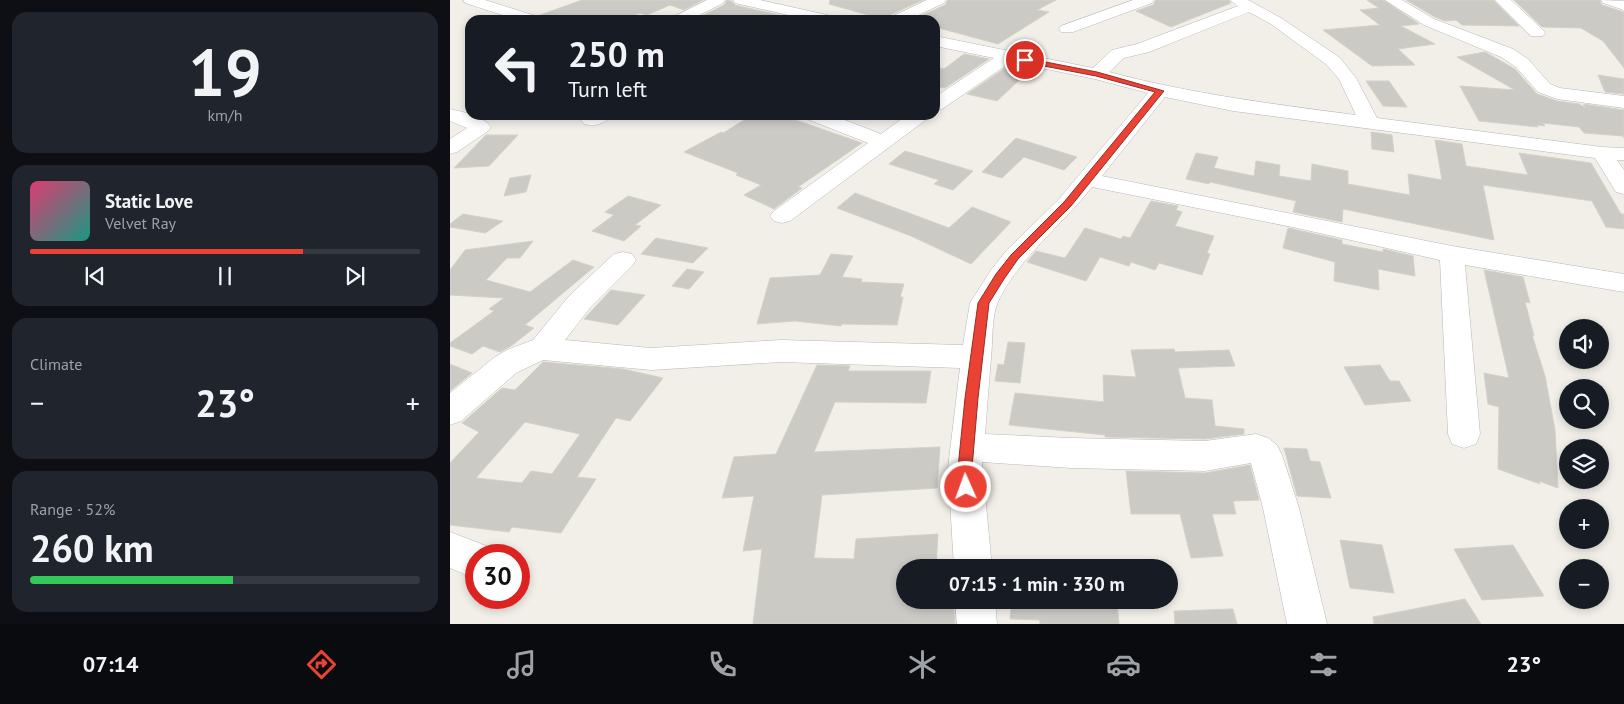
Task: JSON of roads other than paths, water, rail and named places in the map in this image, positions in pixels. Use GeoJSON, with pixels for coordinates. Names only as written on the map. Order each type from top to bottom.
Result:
{"type":"FeatureCollection","features":[{"type":"Feature","properties":{"kind":"street"},"geometry":{"type":"LineString","coordinates":[[470,0],[518,15]]}},
{"type":"Feature","properties":{"kind":"street"},"geometry":{"type":"LineString","coordinates":[[688,15],[718,0]]}},
{"type":"Feature","properties":{"kind":"street"},"geometry":{"type":"LineString","coordinates":[[740,0],[808,15]]}},
{"type":"Feature","properties":{"kind":"street"},"geometry":{"type":"LineString","coordinates":[[907,15],[939,0]]}},
{"type":"Feature","properties":{"kind":"street"},"geometry":{"type":"LineString","coordinates":[[1067,29],[1147,0]]}},
{"type":"Feature","properties":{"kind":"street"},"geometry":{"type":"LineString","coordinates":[[1392,0],[1429,22],[1507,52],[1522,63],[1544,88],[1557,94],[1624,102]]}},
{"type":"Feature","properties":{"kind":"street"},"geometry":{"type":"LineString","coordinates":[[1502,0],[1538,33]]}},
{"type":"Feature","properties":{"kind":"street"},"geometry":{"type":"LineString","coordinates":[[1097,74],[1118,54],[1143,48],[1243,4],[1276,21],[1333,60],[1347,78],[1369,121]]}},
{"type":"Feature","properties":{"kind":"street"},"geometry":{"type":"LineString","coordinates":[[940,42],[1097,74],[1160,91],[1288,113],[1369,121],[1602,153],[1624,154]]}},
{"type":"Feature","properties":{"kind":"street"},"geometry":{"type":"LineString","coordinates":[[940,102],[1007,57]]}},
{"type":"Feature","properties":{"kind":"street"},"geometry":{"type":"LineString","coordinates":[[971,559],[965,468],[984,303],[1000,276],[1015,257],[1088,180],[1112,147],[1160,91]]}},
{"type":"Feature","properties":{"kind":"street"},"geometry":{"type":"LineString","coordinates":[[450,115],[465,119]]}},
{"type":"Feature","properties":{"kind":"street"},"geometry":{"type":"LineString","coordinates":[[450,148],[481,127],[469,120]]}},
{"type":"Feature","properties":{"kind":"street"},"geometry":{"type":"LineString","coordinates":[[827,120],[883,142]]}},
{"type":"Feature","properties":{"kind":"street"},"geometry":{"type":"LineString","coordinates":[[782,216],[913,120]]}},
{"type":"Feature","properties":{"kind":"street"},"geometry":{"type":"LineString","coordinates":[[1602,153],[1624,187]]}},
{"type":"Feature","properties":{"kind":"street"},"geometry":{"type":"LineString","coordinates":[[1088,180],[1452,254],[1624,283]]}},
{"type":"Feature","properties":{"kind":"street"},"geometry":{"type":"LineString","coordinates":[[1452,254],[1464,434]]}},
{"type":"Feature","properties":{"kind":"street"},"geometry":{"type":"LineString","coordinates":[[543,349],[557,326],[593,286],[623,260]]}},
{"type":"Feature","properties":{"kind":"street"},"geometry":{"type":"LineString","coordinates":[[450,412],[516,357],[530,351],[543,349],[651,358],[781,351],[977,356]]}},
{"type":"Feature","properties":{"kind":"street"},"geometry":{"type":"LineString","coordinates":[[967,447],[1071,453],[1205,456],[1256,448],[1261,450],[1265,455],[1281,508],[1307,624]]}},
{"type":"Feature","properties":{"kind":"street"},"geometry":{"type":"LineString","coordinates":[[450,550],[465,556]]}},
{"type":"Feature","properties":{"kind":"street"},"geometry":{"type":"LineString","coordinates":[[976,609],[977,624]]}}]}
